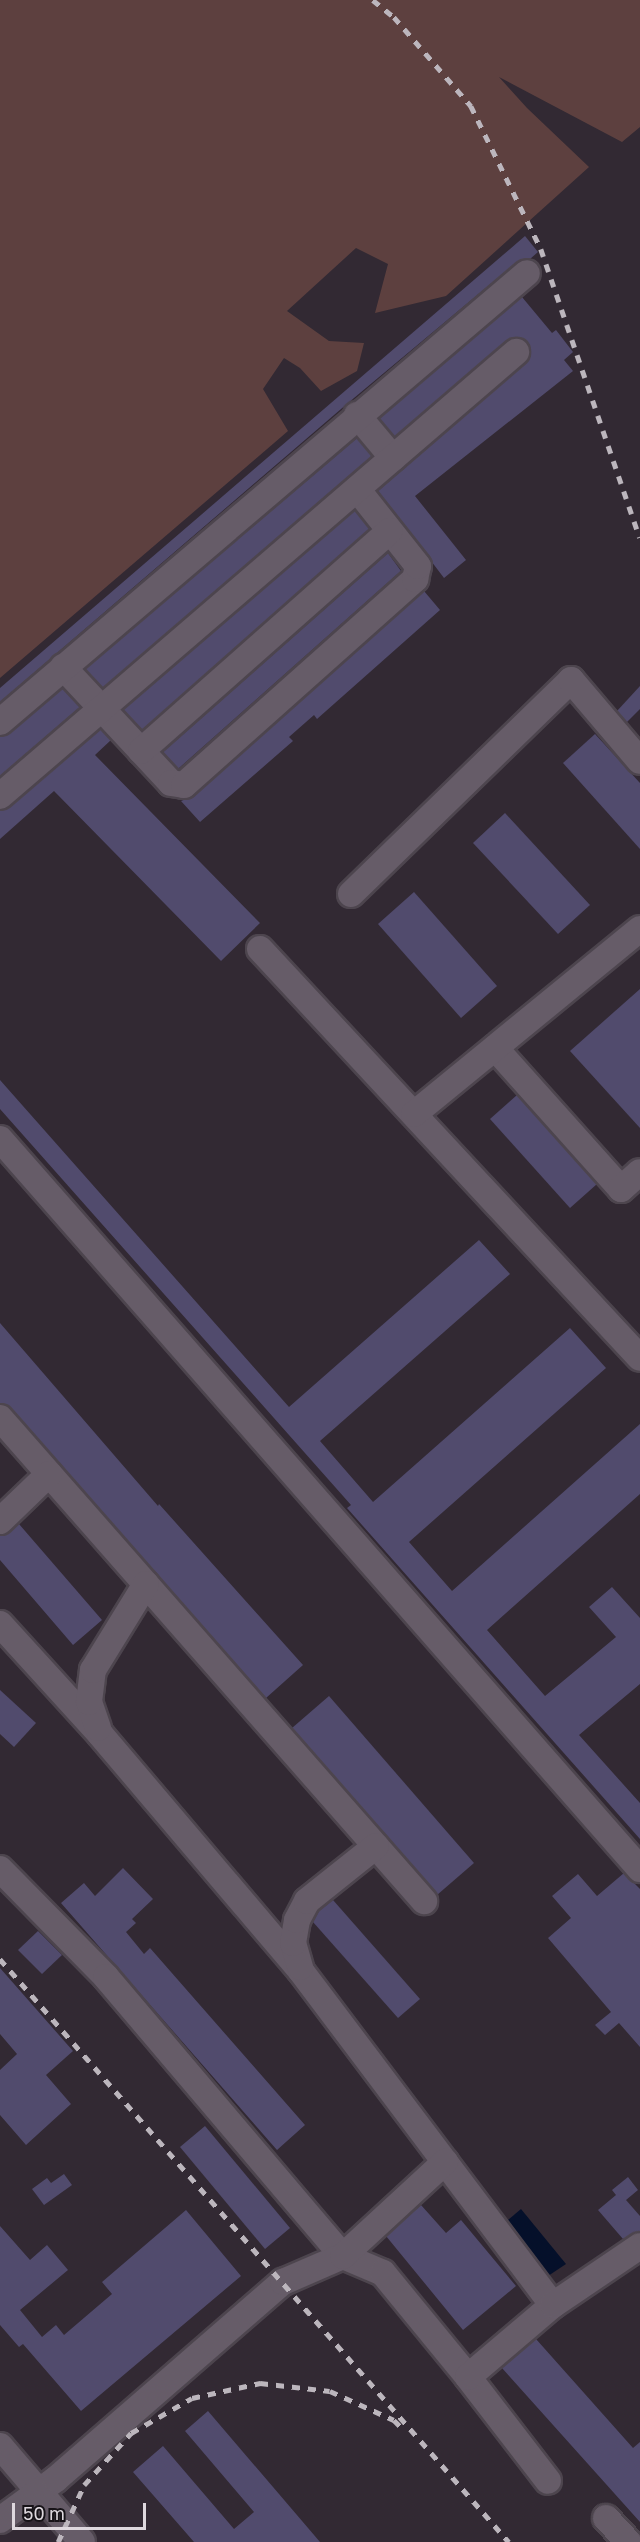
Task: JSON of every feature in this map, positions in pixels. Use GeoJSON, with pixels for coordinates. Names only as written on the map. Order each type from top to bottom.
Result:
{"type":"FeatureCollection","features":[{"type":"Feature","properties":{"kind":"street"},"geometry":{"type":"LineString","coordinates":[[0,722],[357,415],[527,273]]}},
{"type":"Feature","properties":{"kind":"street"},"geometry":{"type":"LineString","coordinates":[[0,796],[516,351]]}},
{"type":"Feature","properties":{"kind":"street"},"geometry":{"type":"LineString","coordinates":[[357,415],[393,458]]}},
{"type":"Feature","properties":{"kind":"street"},"geometry":{"type":"LineString","coordinates":[[63,667],[171,783],[184,786],[415,579],[418,566],[357,489]]}},
{"type":"Feature","properties":{"kind":"street"},"geometry":{"type":"LineString","coordinates":[[141,751],[390,531]]}},
{"type":"Feature","properties":{"kind":"street"},"geometry":{"type":"LineString","coordinates":[[351,894],[571,681],[640,761]]}},
{"type":"Feature","properties":{"kind":"street"},"geometry":{"type":"LineString","coordinates":[[414,1114],[640,929]]}},
{"type":"Feature","properties":{"kind":"street"},"geometry":{"type":"LineString","coordinates":[[260,949],[640,1358]]}},
{"type":"Feature","properties":{"kind":"street"},"geometry":{"type":"LineString","coordinates":[[495,1048],[621,1189],[640,1172]]}},
{"type":"Feature","properties":{"kind":"street"},"geometry":{"type":"LineString","coordinates":[[0,1139],[640,1869]]}},
{"type":"Feature","properties":{"kind":"street"},"geometry":{"type":"LineString","coordinates":[[0,1418],[424,1901]]}},
{"type":"Feature","properties":{"kind":"street"},"geometry":{"type":"LineString","coordinates":[[0,1521],[49,1474]]}},
{"type":"Feature","properties":{"kind":"street"},"geometry":{"type":"LineString","coordinates":[[100,1734],[89,1702],[93,1670],[146,1584]]}},
{"type":"Feature","properties":{"kind":"street"},"geometry":{"type":"LineString","coordinates":[[0,1624],[100,1734],[301,1971],[553,2305]]}},
{"type":"Feature","properties":{"kind":"street"},"geometry":{"type":"LineString","coordinates":[[301,1971],[293,1943],[297,1920],[307,1900],[376,1846]]}},
{"type":"Feature","properties":{"kind":"street"},"geometry":{"type":"LineString","coordinates":[[0,1869],[106,1977],[343,2256],[383,2273],[468,2376],[548,2481]]}},
{"type":"Feature","properties":{"kind":"street"},"geometry":{"type":"LineString","coordinates":[[0,2520],[40,2492],[283,2282],[343,2256],[445,2162]]}},
{"type":"Feature","properties":{"kind":"street"},"geometry":{"type":"LineString","coordinates":[[468,2376],[553,2305],[640,2246]]}},
{"type":"Feature","properties":{"kind":"street"},"geometry":{"type":"LineString","coordinates":[[0,2446],[82,2542]]}},
{"type":"Feature","properties":{"kind":"street"},"geometry":{"type":"LineString","coordinates":[[606,2518],[628,2542]]}},
{"type":"Feature","properties":{"kind":"shaded area"},"geometry":{"type":"Polygon","coordinates":[[[0,0],[640,0],[640,127],[622,142],[499,77],[527,108],[589,167],[446,296],[375,313],[388,264],[356,248],[287,311],[329,341],[364,343],[357,371],[321,391],[300,368],[284,358],[263,389],[288,431],[0,678],[0,0]]]}},
{"type":"Feature","properties":{"kind":"water"},"geometry":{"type":"Polygon","coordinates":[[[521,2209],[566,2264],[545,2278],[502,2225],[521,2209]]]}},
{"type":"Feature","properties":{"kind":"building"},"geometry":{"type":"Polygon","coordinates":[[[525,236],[538,252],[530,259],[517,262],[348,403],[0,702],[0,688],[525,236]]]}},
{"type":"Feature","properties":{"kind":"building"},"geometry":{"type":"Polygon","coordinates":[[[522,297],[552,333],[556,330],[573,352],[564,360],[573,371],[415,496],[466,560],[444,578],[378,491],[526,363],[530,356],[528,343],[520,338],[506,341],[395,437],[379,418],[522,297]]]}},
{"type":"Feature","properties":{"kind":"building"},"geometry":{"type":"Polygon","coordinates":[[[357,438],[372,456],[103,688],[85,669],[357,438]]]}},
{"type":"Feature","properties":{"kind":"building"},"geometry":{"type":"Polygon","coordinates":[[[355,510],[370,529],[142,730],[123,710],[355,510]]]}},
{"type":"Feature","properties":{"kind":"building"},"geometry":{"type":"Polygon","coordinates":[[[388,553],[401,571],[178,769],[163,752],[388,553]]]}},
{"type":"Feature","properties":{"kind":"building"},"geometry":{"type":"Polygon","coordinates":[[[424,591],[440,610],[317,719],[314,715],[289,737],[293,741],[200,822],[181,801],[194,796],[424,591]]]}},
{"type":"Feature","properties":{"kind":"building"},"geometry":{"type":"Polygon","coordinates":[[[640,686],[640,709],[627,722],[617,711],[640,686]]]}},
{"type":"Feature","properties":{"kind":"building"},"geometry":{"type":"Polygon","coordinates":[[[62,688],[80,707],[0,776],[0,737],[10,733],[62,688]]]}},
{"type":"Feature","properties":{"kind":"building"},"geometry":{"type":"Polygon","coordinates":[[[101,729],[111,740],[95,755],[260,923],[221,961],[54,791],[0,839],[0,811],[10,807],[101,729]]]}},
{"type":"Feature","properties":{"kind":"building"},"geometry":{"type":"Polygon","coordinates":[[[595,734],[640,783],[640,849],[563,763],[595,734]]]}},
{"type":"Feature","properties":{"kind":"building"},"geometry":{"type":"Polygon","coordinates":[[[505,813],[590,905],[558,934],[473,843],[505,813]]]}},
{"type":"Feature","properties":{"kind":"building"},"geometry":{"type":"Polygon","coordinates":[[[414,892],[497,986],[461,1018],[378,924],[414,892]]]}},
{"type":"Feature","properties":{"kind":"building"},"geometry":{"type":"Polygon","coordinates":[[[640,989],[640,1128],[570,1051],[640,989]]]}},
{"type":"Feature","properties":{"kind":"building"},"geometry":{"type":"Polygon","coordinates":[[[0,1080],[289,1407],[479,1240],[510,1274],[320,1441],[373,1502],[570,1328],[606,1368],[409,1542],[452,1591],[640,1424],[640,1494],[487,1630],[545,1696],[616,1637],[589,1607],[612,1587],[640,1618],[640,1684],[579,1735],[640,1803],[640,1839],[347,1508],[351,1505],[0,1109],[0,1080]]]}},
{"type":"Feature","properties":{"kind":"building"},"geometry":{"type":"Polygon","coordinates":[[[517,1095],[597,1184],[570,1208],[490,1119],[517,1095]]]}},
{"type":"Feature","properties":{"kind":"building"},"geometry":{"type":"Polygon","coordinates":[[[0,1323],[158,1506],[159,1504],[303,1665],[266,1698],[11,1408],[0,1403],[0,1323]]]}},
{"type":"Feature","properties":{"kind":"building"},"geometry":{"type":"Polygon","coordinates":[[[19,1524],[102,1620],[73,1645],[0,1560],[0,1536],[10,1532],[19,1524]]]}},
{"type":"Feature","properties":{"kind":"building"},"geometry":{"type":"Polygon","coordinates":[[[0,1690],[36,1723],[14,1747],[0,1734],[0,1690]]]}},
{"type":"Feature","properties":{"kind":"building"},"geometry":{"type":"Polygon","coordinates":[[[329,1696],[474,1863],[437,1895],[292,1728],[329,1696]]]}},
{"type":"Feature","properties":{"kind":"building"},"geometry":{"type":"Polygon","coordinates":[[[123,1868],[153,1899],[132,1919],[136,1923],[126,1932],[144,1954],[150,1948],[305,2125],[277,2150],[61,1903],[84,1883],[95,1896],[123,1868]]]}},
{"type":"Feature","properties":{"kind":"building"},"geometry":{"type":"Polygon","coordinates":[[[624,1873],[640,1889],[640,2047],[619,2023],[605,2035],[595,2025],[611,2012],[548,1938],[571,1918],[552,1896],[578,1874],[597,1896],[624,1873]]]}},
{"type":"Feature","properties":{"kind":"building"},"geometry":{"type":"Polygon","coordinates":[[[333,1900],[420,1999],[398,2018],[313,1922],[319,1911],[333,1900]]]}},
{"type":"Feature","properties":{"kind":"building"},"geometry":{"type":"Polygon","coordinates":[[[38,1931],[62,1955],[42,1974],[18,1950],[38,1931]]]}},
{"type":"Feature","properties":{"kind":"building"},"geometry":{"type":"Polygon","coordinates":[[[0,1968],[73,2051],[46,2075],[71,2104],[26,2145],[0,2115],[0,2070],[17,2054],[0,2034],[0,1968]]]}},
{"type":"Feature","properties":{"kind":"building"},"geometry":{"type":"Polygon","coordinates":[[[205,2126],[290,2228],[265,2249],[180,2147],[205,2126]]]}},
{"type":"Feature","properties":{"kind":"building"},"geometry":{"type":"Polygon","coordinates":[[[64,2174],[72,2185],[44,2205],[32,2189],[47,2178],[51,2183],[64,2174]]]}},
{"type":"Feature","properties":{"kind":"building"},"geometry":{"type":"Polygon","coordinates":[[[628,2177],[638,2190],[626,2200],[640,2216],[640,2231],[623,2239],[598,2210],[616,2195],[612,2190],[628,2177]]]}},
{"type":"Feature","properties":{"kind":"building"},"geometry":{"type":"Polygon","coordinates":[[[421,2205],[446,2233],[461,2220],[516,2286],[463,2330],[386,2236],[421,2205]]]}},
{"type":"Feature","properties":{"kind":"building"},"geometry":{"type":"Polygon","coordinates":[[[186,2210],[241,2276],[81,2411],[23,2344],[19,2347],[0,2325],[0,2226],[30,2260],[47,2245],[68,2270],[20,2310],[42,2337],[56,2325],[64,2335],[112,2294],[102,2282],[186,2210]]]}},
{"type":"Feature","properties":{"kind":"building"},"geometry":{"type":"Polygon","coordinates":[[[536,2339],[633,2448],[640,2442],[640,2522],[502,2368],[536,2339]]]}},
{"type":"Feature","properties":{"kind":"building"},"geometry":{"type":"Polygon","coordinates":[[[208,2411],[320,2542],[194,2542],[133,2472],[163,2446],[234,2529],[254,2512],[185,2431],[208,2411]]]}},
{"type":"Feature","properties":{"kind":"railway"},"geometry":{"type":"LineString","coordinates":[[373,0],[394,17],[471,106],[541,249],[640,538]]}},
{"type":"Feature","properties":{"kind":"railway"},"geometry":{"type":"LineString","coordinates":[[0,1959],[509,2542]]}},
{"type":"Feature","properties":{"kind":"railway"},"geometry":{"type":"LineString","coordinates":[[58,2542],[84,2485],[131,2433],[192,2398],[260,2383],[330,2391],[394,2420],[403,2429]]}}]}
